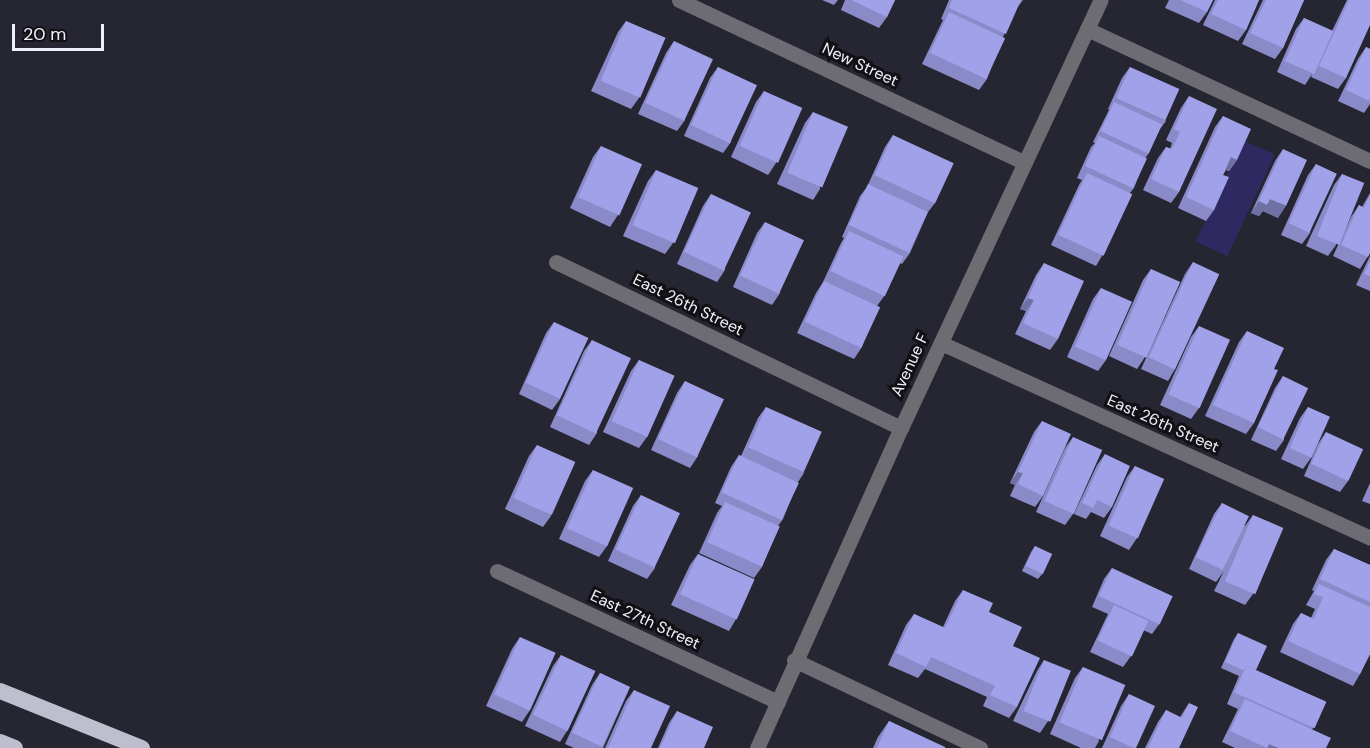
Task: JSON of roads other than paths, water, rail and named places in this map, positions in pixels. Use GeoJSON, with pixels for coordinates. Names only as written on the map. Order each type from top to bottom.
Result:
{"type":"FeatureCollection","features":[{"type":"Feature","properties":{"kind":"highway"},"geometry":{"type":"LineString","coordinates":[[0,691],[142,748]]}},
{"type":"Feature","properties":{"kind":"highway"},"geometry":{"type":"LineString","coordinates":[[0,742],[15,748]]}},
{"type":"Feature","properties":{"kind":"street","name":"New Street"},"geometry":{"type":"LineString","coordinates":[[679,0],[1025,163]]}},
{"type":"Feature","properties":{"kind":"street","name":"Avenue F"},"geometry":{"type":"LineString","coordinates":[[757,748],[794,660],[1101,0]]}},
{"type":"Feature","properties":{"kind":"street"},"geometry":{"type":"LineString","coordinates":[[1087,30],[1370,160]]}},
{"type":"Feature","properties":{"kind":"street","name":"East 26th Street"},"geometry":{"type":"LineString","coordinates":[[556,262],[901,428]]}},
{"type":"Feature","properties":{"kind":"street","name":"East 26th Street"},"geometry":{"type":"LineString","coordinates":[[940,344],[1370,538]]}},
{"type":"Feature","properties":{"kind":"street","name":"East 27th Street"},"geometry":{"type":"LineString","coordinates":[[497,571],[778,702]]}},
{"type":"Feature","properties":{"kind":"street"},"geometry":{"type":"LineString","coordinates":[[794,660],[980,748]]}}]}
